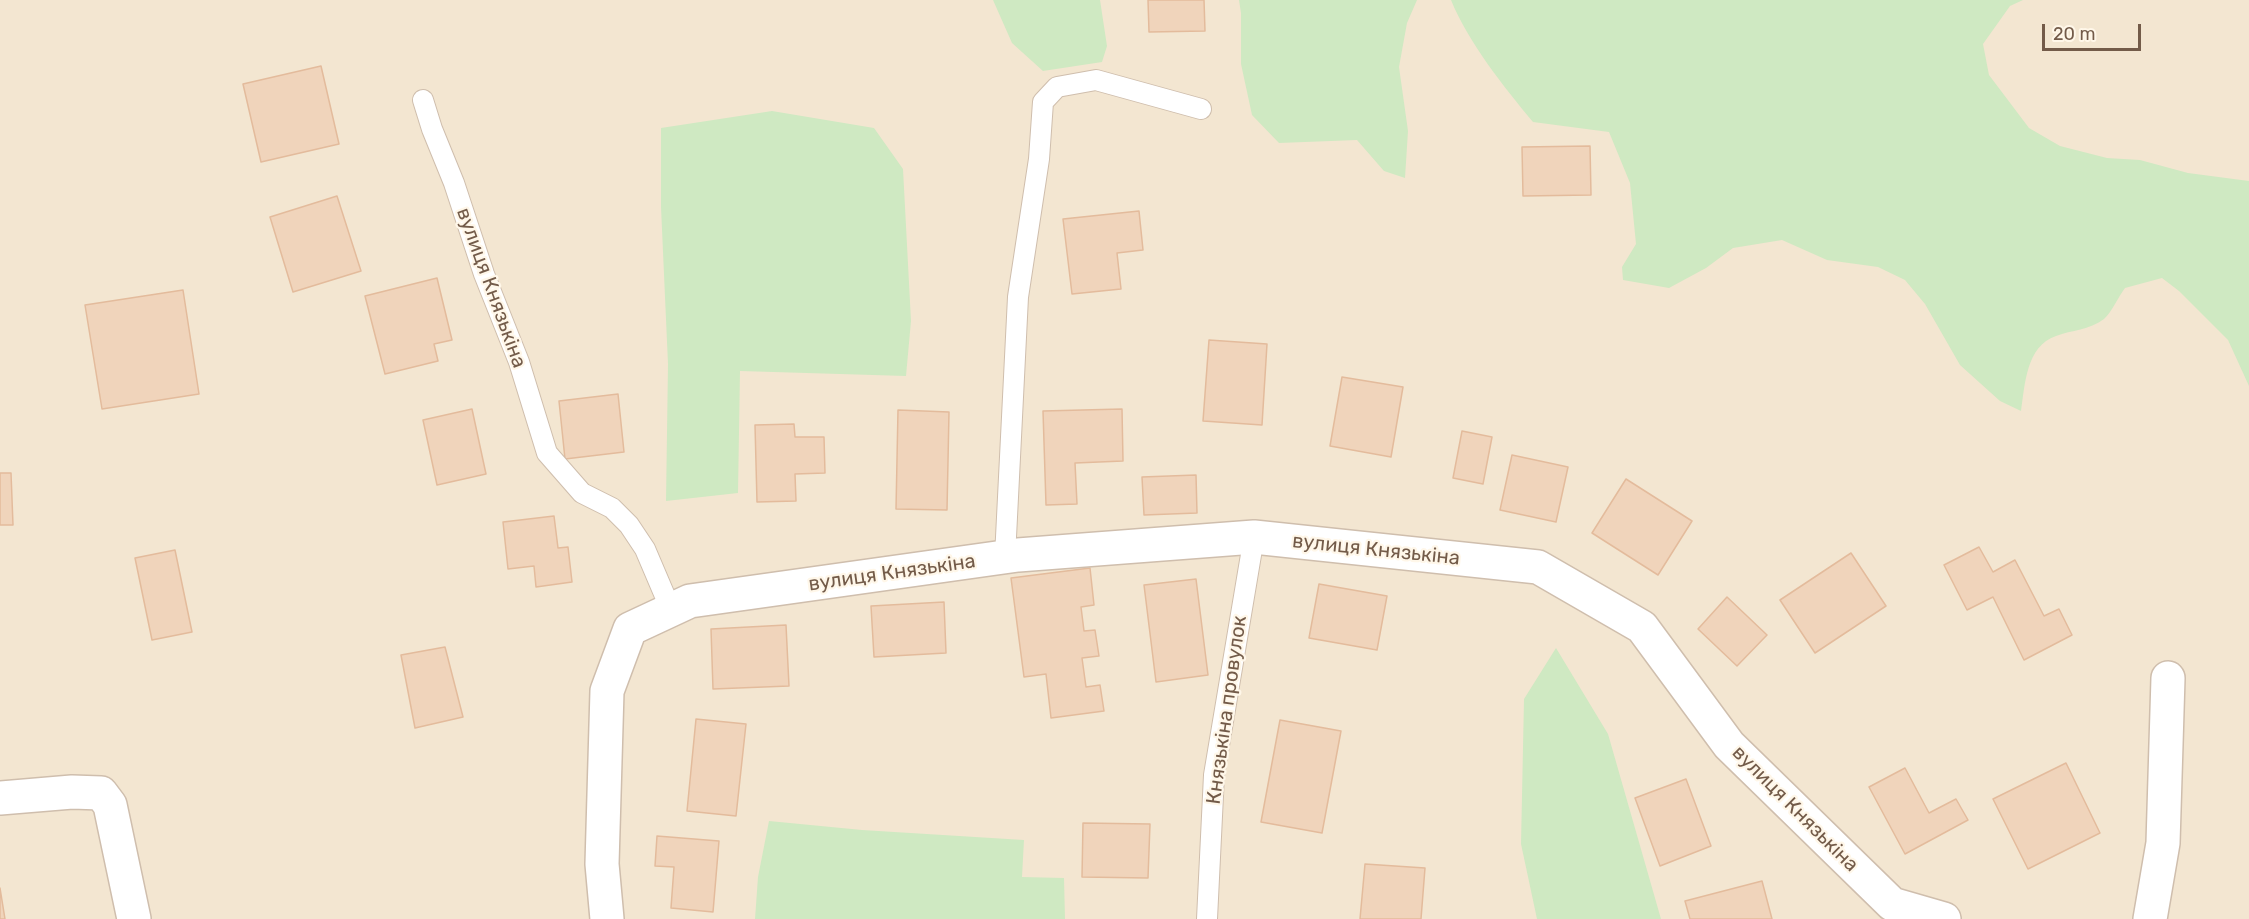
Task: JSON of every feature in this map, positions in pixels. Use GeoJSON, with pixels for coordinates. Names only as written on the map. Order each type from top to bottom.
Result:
{"type":"FeatureCollection","features":[{"type":"Feature","properties":{"kind":"street","name":"вулиця Князькіна"},"geometry":{"type":"LineString","coordinates":[[607,919],[602,864],[607,691],[630,628],[690,601],[1005,557],[1254,537],[1538,567],[1642,627],[1729,745],[1892,904],[1944,919]]}},
{"type":"Feature","properties":{"kind":"street"},"geometry":{"type":"LineString","coordinates":[[2150,919],[2163,843],[2168,678]]}},
{"type":"Feature","properties":{"kind":"street"},"geometry":{"type":"LineString","coordinates":[[0,798],[72,792],[101,793],[111,805],[134,919]]}},
{"type":"Feature","properties":{"kind":"lane"},"geometry":{"type":"LineString","coordinates":[[1005,557],[1018,297],[1039,159],[1043,102],[1057,87],[1096,80],[1201,110]]}},
{"type":"Feature","properties":{"kind":"lane","name":"вулиця Князькіна"},"geometry":{"type":"LineString","coordinates":[[423,100],[484,274],[519,362],[547,453],[582,493],[612,508],[629,525],[645,549],[671,610]]}},
{"type":"Feature","properties":{"kind":"lane","name":"Князькіна провулок"},"geometry":{"type":"LineString","coordinates":[[1207,919],[1214,775],[1254,537]]}},
{"type":"Feature","properties":{"kind":"shaded area"},"geometry":{"type":"Polygon","coordinates":[[[0,0],[2249,0],[2249,919],[0,919],[0,0]]]}},
{"type":"Feature","properties":{"kind":"green space"},"geometry":{"type":"Polygon","coordinates":[[[993,0],[1100,0],[1107,46],[1102,62],[1043,71],[1012,43],[993,0]]]}},
{"type":"Feature","properties":{"kind":"green space"},"geometry":{"type":"Polygon","coordinates":[[[1239,0],[1417,0],[1407,23],[1399,67],[1408,131],[1405,178],[1384,171],[1357,140],[1279,143],[1252,115],[1241,64],[1239,0]]]}},
{"type":"Feature","properties":{"kind":"green space"},"geometry":{"type":"Polygon","coordinates":[[[1451,0],[2023,0],[2010,6],[1983,44],[1989,75],[2029,128],[2060,146],[2107,158],[2140,160],[2188,173],[2249,181],[2249,386],[2228,340],[2179,291],[2162,278],[2125,288],[2104,319],[2056,336],[2038,348],[2026,378],[2021,411],[2000,401],[1960,365],[1925,304],[1905,280],[1878,267],[1827,260],[1782,240],[1733,248],[1706,268],[1669,288],[1623,280],[1622,267],[1636,244],[1630,183],[1609,132],[1533,122],[1477,48],[1451,0]]]}},
{"type":"Feature","properties":{"kind":"green space"},"geometry":{"type":"Polygon","coordinates":[[[772,111],[874,128],[903,169],[911,321],[906,376],[740,371],[738,493],[666,501],[668,364],[661,207],[661,128],[772,111]]]}},
{"type":"Feature","properties":{"kind":"green space"},"geometry":{"type":"Polygon","coordinates":[[[1556,648],[1608,734],[1661,919],[1537,919],[1521,844],[1524,699],[1556,648]]]}},
{"type":"Feature","properties":{"kind":"green space"},"geometry":{"type":"Polygon","coordinates":[[[769,821],[862,830],[1024,840],[1022,877],[1064,878],[1065,919],[755,919],[758,877],[769,821]]]}},
{"type":"Feature","properties":{"kind":"building"},"geometry":{"type":"Polygon","coordinates":[[[1148,0],[1204,0],[1205,31],[1149,32],[1148,0]]]}},
{"type":"Feature","properties":{"kind":"building"},"geometry":{"type":"Polygon","coordinates":[[[321,66],[339,144],[261,162],[243,84],[321,66]]]}},
{"type":"Feature","properties":{"kind":"building"},"geometry":{"type":"Polygon","coordinates":[[[1590,146],[1591,195],[1523,196],[1522,147],[1590,146]]]}},
{"type":"Feature","properties":{"kind":"building"},"geometry":{"type":"Polygon","coordinates":[[[337,196],[361,271],[293,292],[270,217],[337,196]]]}},
{"type":"Feature","properties":{"kind":"building"},"geometry":{"type":"Polygon","coordinates":[[[1139,211],[1143,250],[1117,253],[1121,289],[1072,294],[1063,219],[1139,211]]]}},
{"type":"Feature","properties":{"kind":"building"},"geometry":{"type":"Polygon","coordinates":[[[437,278],[452,340],[434,344],[438,361],[385,374],[365,296],[437,278]]]}},
{"type":"Feature","properties":{"kind":"building"},"geometry":{"type":"Polygon","coordinates":[[[183,290],[199,394],[102,409],[85,305],[183,290]]]}},
{"type":"Feature","properties":{"kind":"building"},"geometry":{"type":"Polygon","coordinates":[[[1209,340],[1267,344],[1262,425],[1203,421],[1209,340]]]}},
{"type":"Feature","properties":{"kind":"building"},"geometry":{"type":"Polygon","coordinates":[[[1342,377],[1403,387],[1391,457],[1330,446],[1342,377]]]}},
{"type":"Feature","properties":{"kind":"building"},"geometry":{"type":"Polygon","coordinates":[[[618,394],[624,452],[565,459],[559,401],[618,394]]]}},
{"type":"Feature","properties":{"kind":"building"},"geometry":{"type":"Polygon","coordinates":[[[472,409],[486,474],[437,485],[423,420],[472,409]]]}},
{"type":"Feature","properties":{"kind":"building"},"geometry":{"type":"Polygon","coordinates":[[[1122,409],[1123,461],[1075,463],[1077,504],[1046,505],[1043,411],[1122,409]]]}},
{"type":"Feature","properties":{"kind":"building"},"geometry":{"type":"Polygon","coordinates":[[[898,410],[949,412],[947,510],[896,509],[898,410]]]}},
{"type":"Feature","properties":{"kind":"building"},"geometry":{"type":"Polygon","coordinates":[[[794,424],[795,437],[824,437],[825,473],[795,474],[796,501],[757,502],[755,425],[794,424]]]}},
{"type":"Feature","properties":{"kind":"building"},"geometry":{"type":"Polygon","coordinates":[[[1462,431],[1492,437],[1483,484],[1453,478],[1462,431]]]}},
{"type":"Feature","properties":{"kind":"building"},"geometry":{"type":"Polygon","coordinates":[[[1512,455],[1568,467],[1556,522],[1500,510],[1512,455]]]}},
{"type":"Feature","properties":{"kind":"building"},"geometry":{"type":"Polygon","coordinates":[[[0,473],[11,473],[13,525],[0,525],[0,473]]]}},
{"type":"Feature","properties":{"kind":"building"},"geometry":{"type":"Polygon","coordinates":[[[1196,475],[1197,513],[1144,515],[1142,477],[1196,475]]]}},
{"type":"Feature","properties":{"kind":"building"},"geometry":{"type":"Polygon","coordinates":[[[1626,479],[1692,521],[1658,575],[1592,533],[1626,479]]]}},
{"type":"Feature","properties":{"kind":"building"},"geometry":{"type":"Polygon","coordinates":[[[554,516],[558,548],[568,547],[572,582],[536,587],[534,566],[508,569],[503,522],[554,516]]]}},
{"type":"Feature","properties":{"kind":"building"},"geometry":{"type":"Polygon","coordinates":[[[1979,547],[1993,572],[2015,560],[2044,616],[2059,609],[2072,635],[2024,660],[1993,597],[1967,610],[1944,565],[1979,547]]]}},
{"type":"Feature","properties":{"kind":"building"},"geometry":{"type":"Polygon","coordinates":[[[175,550],[192,632],[152,640],[135,558],[175,550]]]}},
{"type":"Feature","properties":{"kind":"building"},"geometry":{"type":"Polygon","coordinates":[[[1851,553],[1886,606],[1815,653],[1780,600],[1851,553]]]}},
{"type":"Feature","properties":{"kind":"building"},"geometry":{"type":"Polygon","coordinates":[[[1090,568],[1094,605],[1081,607],[1084,631],[1095,630],[1099,656],[1082,658],[1086,687],[1100,685],[1104,711],[1051,718],[1046,674],[1024,677],[1011,578],[1090,568]]]}},
{"type":"Feature","properties":{"kind":"building"},"geometry":{"type":"Polygon","coordinates":[[[1196,579],[1208,675],[1156,682],[1144,585],[1196,579]]]}},
{"type":"Feature","properties":{"kind":"building"},"geometry":{"type":"Polygon","coordinates":[[[1319,584],[1387,596],[1377,650],[1309,638],[1319,584]]]}},
{"type":"Feature","properties":{"kind":"building"},"geometry":{"type":"Polygon","coordinates":[[[1727,597],[1767,635],[1737,666],[1698,629],[1727,597]]]}},
{"type":"Feature","properties":{"kind":"building"},"geometry":{"type":"Polygon","coordinates":[[[944,602],[946,653],[874,657],[871,606],[944,602]]]}},
{"type":"Feature","properties":{"kind":"building"},"geometry":{"type":"Polygon","coordinates":[[[786,625],[789,686],[713,689],[711,629],[786,625]]]}},
{"type":"Feature","properties":{"kind":"building"},"geometry":{"type":"Polygon","coordinates":[[[445,647],[463,717],[415,728],[401,655],[445,647]]]}},
{"type":"Feature","properties":{"kind":"building"},"geometry":{"type":"Polygon","coordinates":[[[696,719],[746,724],[736,816],[687,811],[696,719]]]}},
{"type":"Feature","properties":{"kind":"building"},"geometry":{"type":"Polygon","coordinates":[[[1280,720],[1341,731],[1322,833],[1261,822],[1280,720]]]}},
{"type":"Feature","properties":{"kind":"building"},"geometry":{"type":"Polygon","coordinates":[[[2066,763],[2100,833],[2028,869],[1993,799],[2066,763]]]}},
{"type":"Feature","properties":{"kind":"building"},"geometry":{"type":"Polygon","coordinates":[[[1905,768],[1929,813],[1956,799],[1968,820],[1905,854],[1869,787],[1905,768]]]}},
{"type":"Feature","properties":{"kind":"building"},"geometry":{"type":"Polygon","coordinates":[[[1686,779],[1711,846],[1660,866],[1635,798],[1686,779]]]}},
{"type":"Feature","properties":{"kind":"building"},"geometry":{"type":"Polygon","coordinates":[[[1083,823],[1150,824],[1148,878],[1082,877],[1083,823]]]}},
{"type":"Feature","properties":{"kind":"building"},"geometry":{"type":"Polygon","coordinates":[[[657,836],[719,841],[713,912],[671,908],[674,867],[655,866],[657,836]]]}},
{"type":"Feature","properties":{"kind":"building"},"geometry":{"type":"Polygon","coordinates":[[[1365,864],[1425,868],[1421,919],[1360,919],[1365,864]]]}},
{"type":"Feature","properties":{"kind":"building"},"geometry":{"type":"Polygon","coordinates":[[[1762,881],[1772,919],[1690,919],[1685,901],[1762,881]]]}},
{"type":"Feature","properties":{"kind":"building"},"geometry":{"type":"Polygon","coordinates":[[[0,888],[5,919],[0,919],[0,888]]]}}]}
